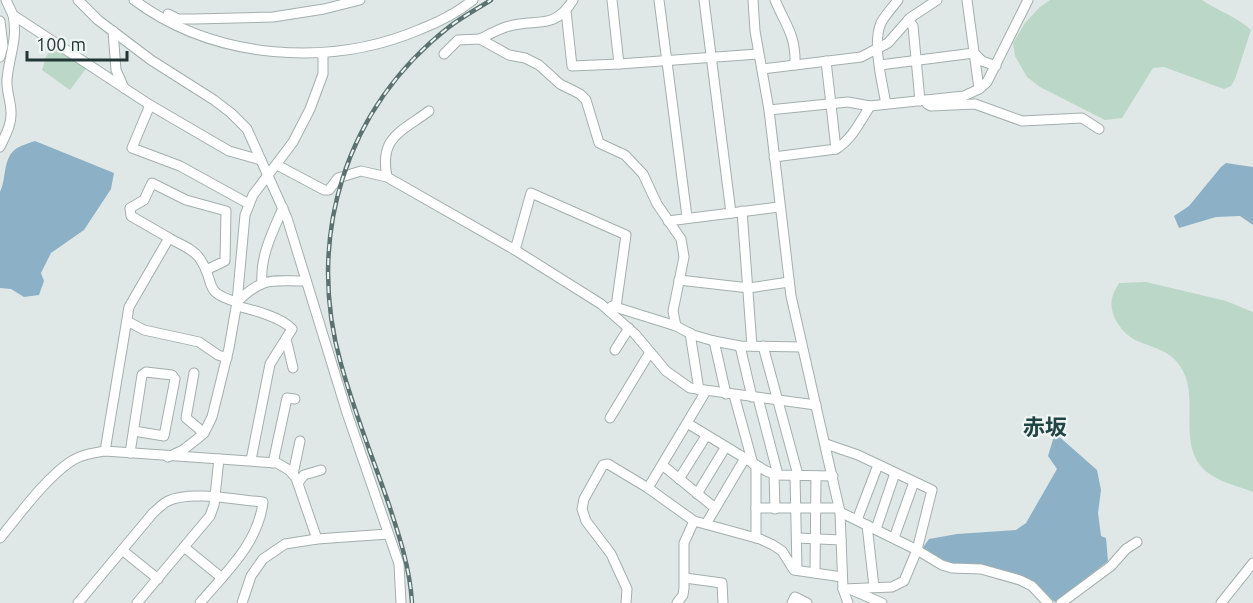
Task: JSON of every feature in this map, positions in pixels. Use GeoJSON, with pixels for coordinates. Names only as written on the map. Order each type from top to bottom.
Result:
{"type":"FeatureCollection","features":[{"type":"Feature","properties":{"kind":"street"},"geometry":{"type":"LineString","coordinates":[[0,147],[11,118],[6,86],[15,45],[14,15],[6,0]]}},
{"type":"Feature","properties":{"kind":"street"},"geometry":{"type":"LineString","coordinates":[[78,0],[84,8],[113,31],[151,60],[231,113],[247,129],[283,208],[399,564],[401,603]]}},
{"type":"Feature","properties":{"kind":"street"},"geometry":{"type":"LineString","coordinates":[[134,0],[175,25],[215,41],[250,49],[323,53],[354,50],[399,39],[434,24],[473,0]]}},
{"type":"Feature","properties":{"kind":"street"},"geometry":{"type":"LineString","coordinates":[[145,0],[178,19],[273,17],[324,9],[344,2],[360,0]]}},
{"type":"Feature","properties":{"kind":"street"},"geometry":{"type":"LineString","coordinates":[[444,54],[458,40],[480,39],[506,27],[555,20],[566,11],[573,0]]}},
{"type":"Feature","properties":{"kind":"street"},"geometry":{"type":"LineString","coordinates":[[612,0],[619,64]]}},
{"type":"Feature","properties":{"kind":"street"},"geometry":{"type":"LineString","coordinates":[[659,0],[687,217]]}},
{"type":"Feature","properties":{"kind":"street"},"geometry":{"type":"LineString","coordinates":[[704,0],[731,213]]}},
{"type":"Feature","properties":{"kind":"street"},"geometry":{"type":"LineString","coordinates":[[753,0],[758,54],[769,110],[789,282],[833,476],[839,510],[842,577],[848,603]]}},
{"type":"Feature","properties":{"kind":"street"},"geometry":{"type":"LineString","coordinates":[[775,0],[792,33],[795,65]]}},
{"type":"Feature","properties":{"kind":"street"},"geometry":{"type":"LineString","coordinates":[[885,104],[874,30],[898,0]]}},
{"type":"Feature","properties":{"kind":"street"},"geometry":{"type":"LineString","coordinates":[[762,69],[861,57],[888,43],[908,20],[937,0]]}},
{"type":"Feature","properties":{"kind":"street"},"geometry":{"type":"LineString","coordinates":[[967,0],[979,89]]}},
{"type":"Feature","properties":{"kind":"street"},"geometry":{"type":"LineString","coordinates":[[769,110],[848,102],[870,106],[964,96],[979,89],[987,82],[1028,0]]}},
{"type":"Feature","properties":{"kind":"street"},"geometry":{"type":"LineString","coordinates":[[566,11],[572,66],[666,62],[758,54]]}},
{"type":"Feature","properties":{"kind":"street"},"geometry":{"type":"LineString","coordinates":[[14,15],[150,105],[229,151],[261,160]]}},
{"type":"Feature","properties":{"kind":"street"},"geometry":{"type":"LineString","coordinates":[[908,20],[913,26],[916,61],[923,100],[927,104],[932,106],[975,104],[1022,121],[1082,118],[1099,129]]}},
{"type":"Feature","properties":{"kind":"street"},"geometry":{"type":"LineString","coordinates":[[0,21],[3,46],[0,57]]}},
{"type":"Feature","properties":{"kind":"street"},"geometry":{"type":"LineString","coordinates":[[113,31],[116,70],[126,90]]}},
{"type":"Feature","properties":{"kind":"street"},"geometry":{"type":"LineString","coordinates":[[480,39],[509,55],[525,58],[538,65],[560,84],[580,94],[586,100],[599,143],[625,155],[643,174],[657,204],[681,240],[684,257],[673,311],[676,326]]}},
{"type":"Feature","properties":{"kind":"street"},"geometry":{"type":"LineString","coordinates":[[168,457],[190,445],[204,433],[212,417],[227,358],[237,304],[242,226],[249,204],[258,187],[278,165],[293,142],[318,92],[323,74],[323,53]]}},
{"type":"Feature","properties":{"kind":"street"},"geometry":{"type":"LineString","coordinates":[[880,65],[974,53]]}},
{"type":"Feature","properties":{"kind":"street"},"geometry":{"type":"LineString","coordinates":[[974,53],[982,61],[996,66]]}},
{"type":"Feature","properties":{"kind":"street"},"geometry":{"type":"LineString","coordinates":[[826,61],[836,149]]}},
{"type":"Feature","properties":{"kind":"street"},"geometry":{"type":"LineString","coordinates":[[150,105],[132,148],[180,166],[249,204]]}},
{"type":"Feature","properties":{"kind":"street"},"geometry":{"type":"LineString","coordinates":[[774,157],[836,149],[846,143],[870,106]]}},
{"type":"Feature","properties":{"kind":"street"},"geometry":{"type":"LineString","coordinates":[[387,177],[385,157],[390,141],[429,111]]}},
{"type":"Feature","properties":{"kind":"street"},"geometry":{"type":"LineString","coordinates":[[278,165],[324,190],[329,190],[338,178],[360,171],[387,177],[515,250],[601,304],[629,328],[678,380],[690,388],[816,405]]}},
{"type":"Feature","properties":{"kind":"street"},"geometry":{"type":"LineString","coordinates":[[206,270],[225,261],[226,211],[186,200],[152,183],[144,200],[130,208],[131,216],[196,254],[215,292],[222,298],[273,319],[281,320],[292,329],[270,364],[251,460]]}},
{"type":"Feature","properties":{"kind":"street"},"geometry":{"type":"LineString","coordinates":[[515,250],[531,193],[626,235],[616,307]]}},
{"type":"Feature","properties":{"kind":"street"},"geometry":{"type":"LineString","coordinates":[[668,221],[779,207]]}},
{"type":"Feature","properties":{"kind":"street"},"geometry":{"type":"LineString","coordinates":[[262,282],[261,270],[265,252],[283,208]]}},
{"type":"Feature","properties":{"kind":"street"},"geometry":{"type":"LineString","coordinates":[[742,211],[752,346]]}},
{"type":"Feature","properties":{"kind":"street"},"geometry":{"type":"LineString","coordinates":[[105,451],[131,302],[169,238]]}},
{"type":"Feature","properties":{"kind":"street"},"geometry":{"type":"LineString","coordinates":[[679,280],[749,288],[789,282]]}},
{"type":"Feature","properties":{"kind":"street"},"geometry":{"type":"LineString","coordinates":[[237,304],[262,282],[305,281]]}},
{"type":"Feature","properties":{"kind":"street"},"geometry":{"type":"LineString","coordinates":[[601,304],[676,326],[714,341],[740,346],[802,347]]}},
{"type":"Feature","properties":{"kind":"street"},"geometry":{"type":"LineString","coordinates":[[127,321],[144,330],[199,342],[218,355],[227,358]]}},
{"type":"Feature","properties":{"kind":"street"},"geometry":{"type":"LineString","coordinates":[[615,350],[629,328]]}},
{"type":"Feature","properties":{"kind":"street"},"geometry":{"type":"LineString","coordinates":[[648,488],[687,423],[702,390],[690,333]]}},
{"type":"Feature","properties":{"kind":"street"},"geometry":{"type":"LineString","coordinates":[[286,339],[293,368]]}},
{"type":"Feature","properties":{"kind":"street"},"geometry":{"type":"LineString","coordinates":[[714,341],[751,463],[756,508],[756,538]]}},
{"type":"Feature","properties":{"kind":"street"},"geometry":{"type":"LineString","coordinates":[[740,346],[776,475],[775,509]]}},
{"type":"Feature","properties":{"kind":"street"},"geometry":{"type":"LineString","coordinates":[[763,346],[796,475],[797,570]]}},
{"type":"Feature","properties":{"kind":"street"},"geometry":{"type":"LineString","coordinates":[[610,418],[650,352]]}},
{"type":"Feature","properties":{"kind":"street"},"geometry":{"type":"LineString","coordinates":[[130,453],[142,375],[146,372],[172,375],[175,380],[164,436],[134,431]]}},
{"type":"Feature","properties":{"kind":"street"},"geometry":{"type":"LineString","coordinates":[[194,374],[186,418],[204,433]]}},
{"type":"Feature","properties":{"kind":"street"},"geometry":{"type":"LineString","coordinates":[[273,463],[286,398],[295,399]]}},
{"type":"Feature","properties":{"kind":"street"},"geometry":{"type":"LineString","coordinates":[[687,423],[725,448],[776,475],[833,476]]}},
{"type":"Feature","properties":{"kind":"street"},"geometry":{"type":"LineString","coordinates":[[679,479],[706,436]]}},
{"type":"Feature","properties":{"kind":"street"},"geometry":{"type":"LineString","coordinates":[[295,479],[300,441]]}},
{"type":"Feature","properties":{"kind":"street"},"geometry":{"type":"LineString","coordinates":[[826,444],[932,490],[917,550],[904,580],[891,587],[846,589]]}},
{"type":"Feature","properties":{"kind":"street"},"geometry":{"type":"LineString","coordinates":[[697,494],[725,448]]}},
{"type":"Feature","properties":{"kind":"street"},"geometry":{"type":"LineString","coordinates":[[0,538],[49,481],[69,462],[86,454],[105,451],[273,463],[289,470],[295,479],[317,539]]}},
{"type":"Feature","properties":{"kind":"street"},"geometry":{"type":"LineString","coordinates":[[137,603],[210,516],[215,498],[219,459]]}},
{"type":"Feature","properties":{"kind":"street"},"geometry":{"type":"LineString","coordinates":[[706,524],[715,508],[751,463]]}},
{"type":"Feature","properties":{"kind":"street"},"geometry":{"type":"LineString","coordinates":[[626,603],[627,589],[611,554],[586,521],[582,509],[584,500],[603,465],[608,464],[694,520],[756,538],[782,551],[794,570],[842,577]]}},
{"type":"Feature","properties":{"kind":"street"},"geometry":{"type":"LineString","coordinates":[[858,520],[878,465]]}},
{"type":"Feature","properties":{"kind":"street"},"geometry":{"type":"LineString","coordinates":[[666,468],[715,508]]}},
{"type":"Feature","properties":{"kind":"street"},"geometry":{"type":"LineString","coordinates":[[295,479],[321,470]]}},
{"type":"Feature","properties":{"kind":"street"},"geometry":{"type":"LineString","coordinates":[[874,588],[872,527],[895,473]]}},
{"type":"Feature","properties":{"kind":"street"},"geometry":{"type":"LineString","coordinates":[[815,573],[816,476]]}},
{"type":"Feature","properties":{"kind":"street"},"geometry":{"type":"LineString","coordinates":[[894,538],[914,482]]}},
{"type":"Feature","properties":{"kind":"street"},"geometry":{"type":"LineString","coordinates":[[78,603],[153,513],[166,502],[184,497],[263,502],[261,515],[247,548],[200,603]]}},
{"type":"Feature","properties":{"kind":"street"},"geometry":{"type":"LineString","coordinates":[[756,508],[839,510],[942,565],[952,568],[981,569],[1020,580],[1032,586],[1048,603]]}},
{"type":"Feature","properties":{"kind":"street"},"geometry":{"type":"LineString","coordinates":[[677,603],[683,595],[685,578],[684,543],[694,520]]}},
{"type":"Feature","properties":{"kind":"street"},"geometry":{"type":"LineString","coordinates":[[242,603],[251,576],[263,559],[285,544],[317,539],[388,534]]}},
{"type":"Feature","properties":{"kind":"street"},"geometry":{"type":"LineString","coordinates":[[797,538],[841,540]]}},
{"type":"Feature","properties":{"kind":"street"},"geometry":{"type":"LineString","coordinates":[[1061,603],[1111,566],[1126,549],[1137,542]]}},
{"type":"Feature","properties":{"kind":"street"},"geometry":{"type":"LineString","coordinates":[[184,547],[222,578]]}},
{"type":"Feature","properties":{"kind":"street"},"geometry":{"type":"LineString","coordinates":[[122,550],[158,579]]}},
{"type":"Feature","properties":{"kind":"street"},"geometry":{"type":"LineString","coordinates":[[1221,603],[1253,563]]}},
{"type":"Feature","properties":{"kind":"street"},"geometry":{"type":"LineString","coordinates":[[685,578],[722,583],[723,603]]}},
{"type":"Feature","properties":{"kind":"street"},"geometry":{"type":"LineString","coordinates":[[846,589],[882,603]]}},
{"type":"Feature","properties":{"kind":"street"},"geometry":{"type":"LineString","coordinates":[[792,603],[795,597],[807,603]]}},
{"type":"Feature","properties":{"kind":"green space"},"geometry":{"type":"Polygon","coordinates":[[[1050,0],[1202,0],[1240,21],[1251,30],[1231,86],[1224,89],[1164,67],[1153,68],[1122,118],[1105,120],[1040,87],[1027,77],[1015,56],[1013,43],[1025,23],[1050,0]]]}},
{"type":"Feature","properties":{"kind":"green space"},"geometry":{"type":"Polygon","coordinates":[[[53,45],[87,67],[70,90],[42,70],[53,45]]]}},
{"type":"Feature","properties":{"kind":"green space"},"geometry":{"type":"Polygon","coordinates":[[[1146,282],[1226,301],[1253,312],[1253,492],[1217,478],[1207,472],[1197,460],[1192,447],[1190,402],[1184,374],[1171,357],[1161,350],[1132,338],[1115,319],[1112,301],[1119,283],[1146,282]]]}},
{"type":"Feature","properties":{"kind":"water"},"geometry":{"type":"Polygon","coordinates":[[[35,141],[114,173],[111,189],[84,230],[51,253],[41,273],[44,281],[39,295],[24,297],[11,289],[0,288],[0,192],[12,152],[35,141]]]}},
{"type":"Feature","properties":{"kind":"water"},"geometry":{"type":"Polygon","coordinates":[[[1226,163],[1253,167],[1253,225],[1240,216],[1216,217],[1179,228],[1174,216],[1189,206],[1226,163]]]}},
{"type":"Feature","properties":{"kind":"water"},"geometry":{"type":"Polygon","coordinates":[[[1055,433],[1097,470],[1101,490],[1098,513],[1101,536],[1106,538],[1108,561],[1055,602],[1032,582],[950,564],[922,549],[929,539],[957,534],[1016,530],[1026,523],[1057,469],[1048,456],[1055,433]]]}},
{"type":"Feature","properties":{"kind":"railway"},"geometry":{"type":"LineString","coordinates":[[412,603],[409,577],[400,539],[357,416],[341,364],[331,317],[328,270],[332,223],[342,179],[360,136],[383,96],[413,60],[449,27],[491,0]]}},
{"type":"Feature","properties":{"kind":"district","name":"赤坂"},"geometry":{"type":"Point","coordinates":[1045,427]}}]}
